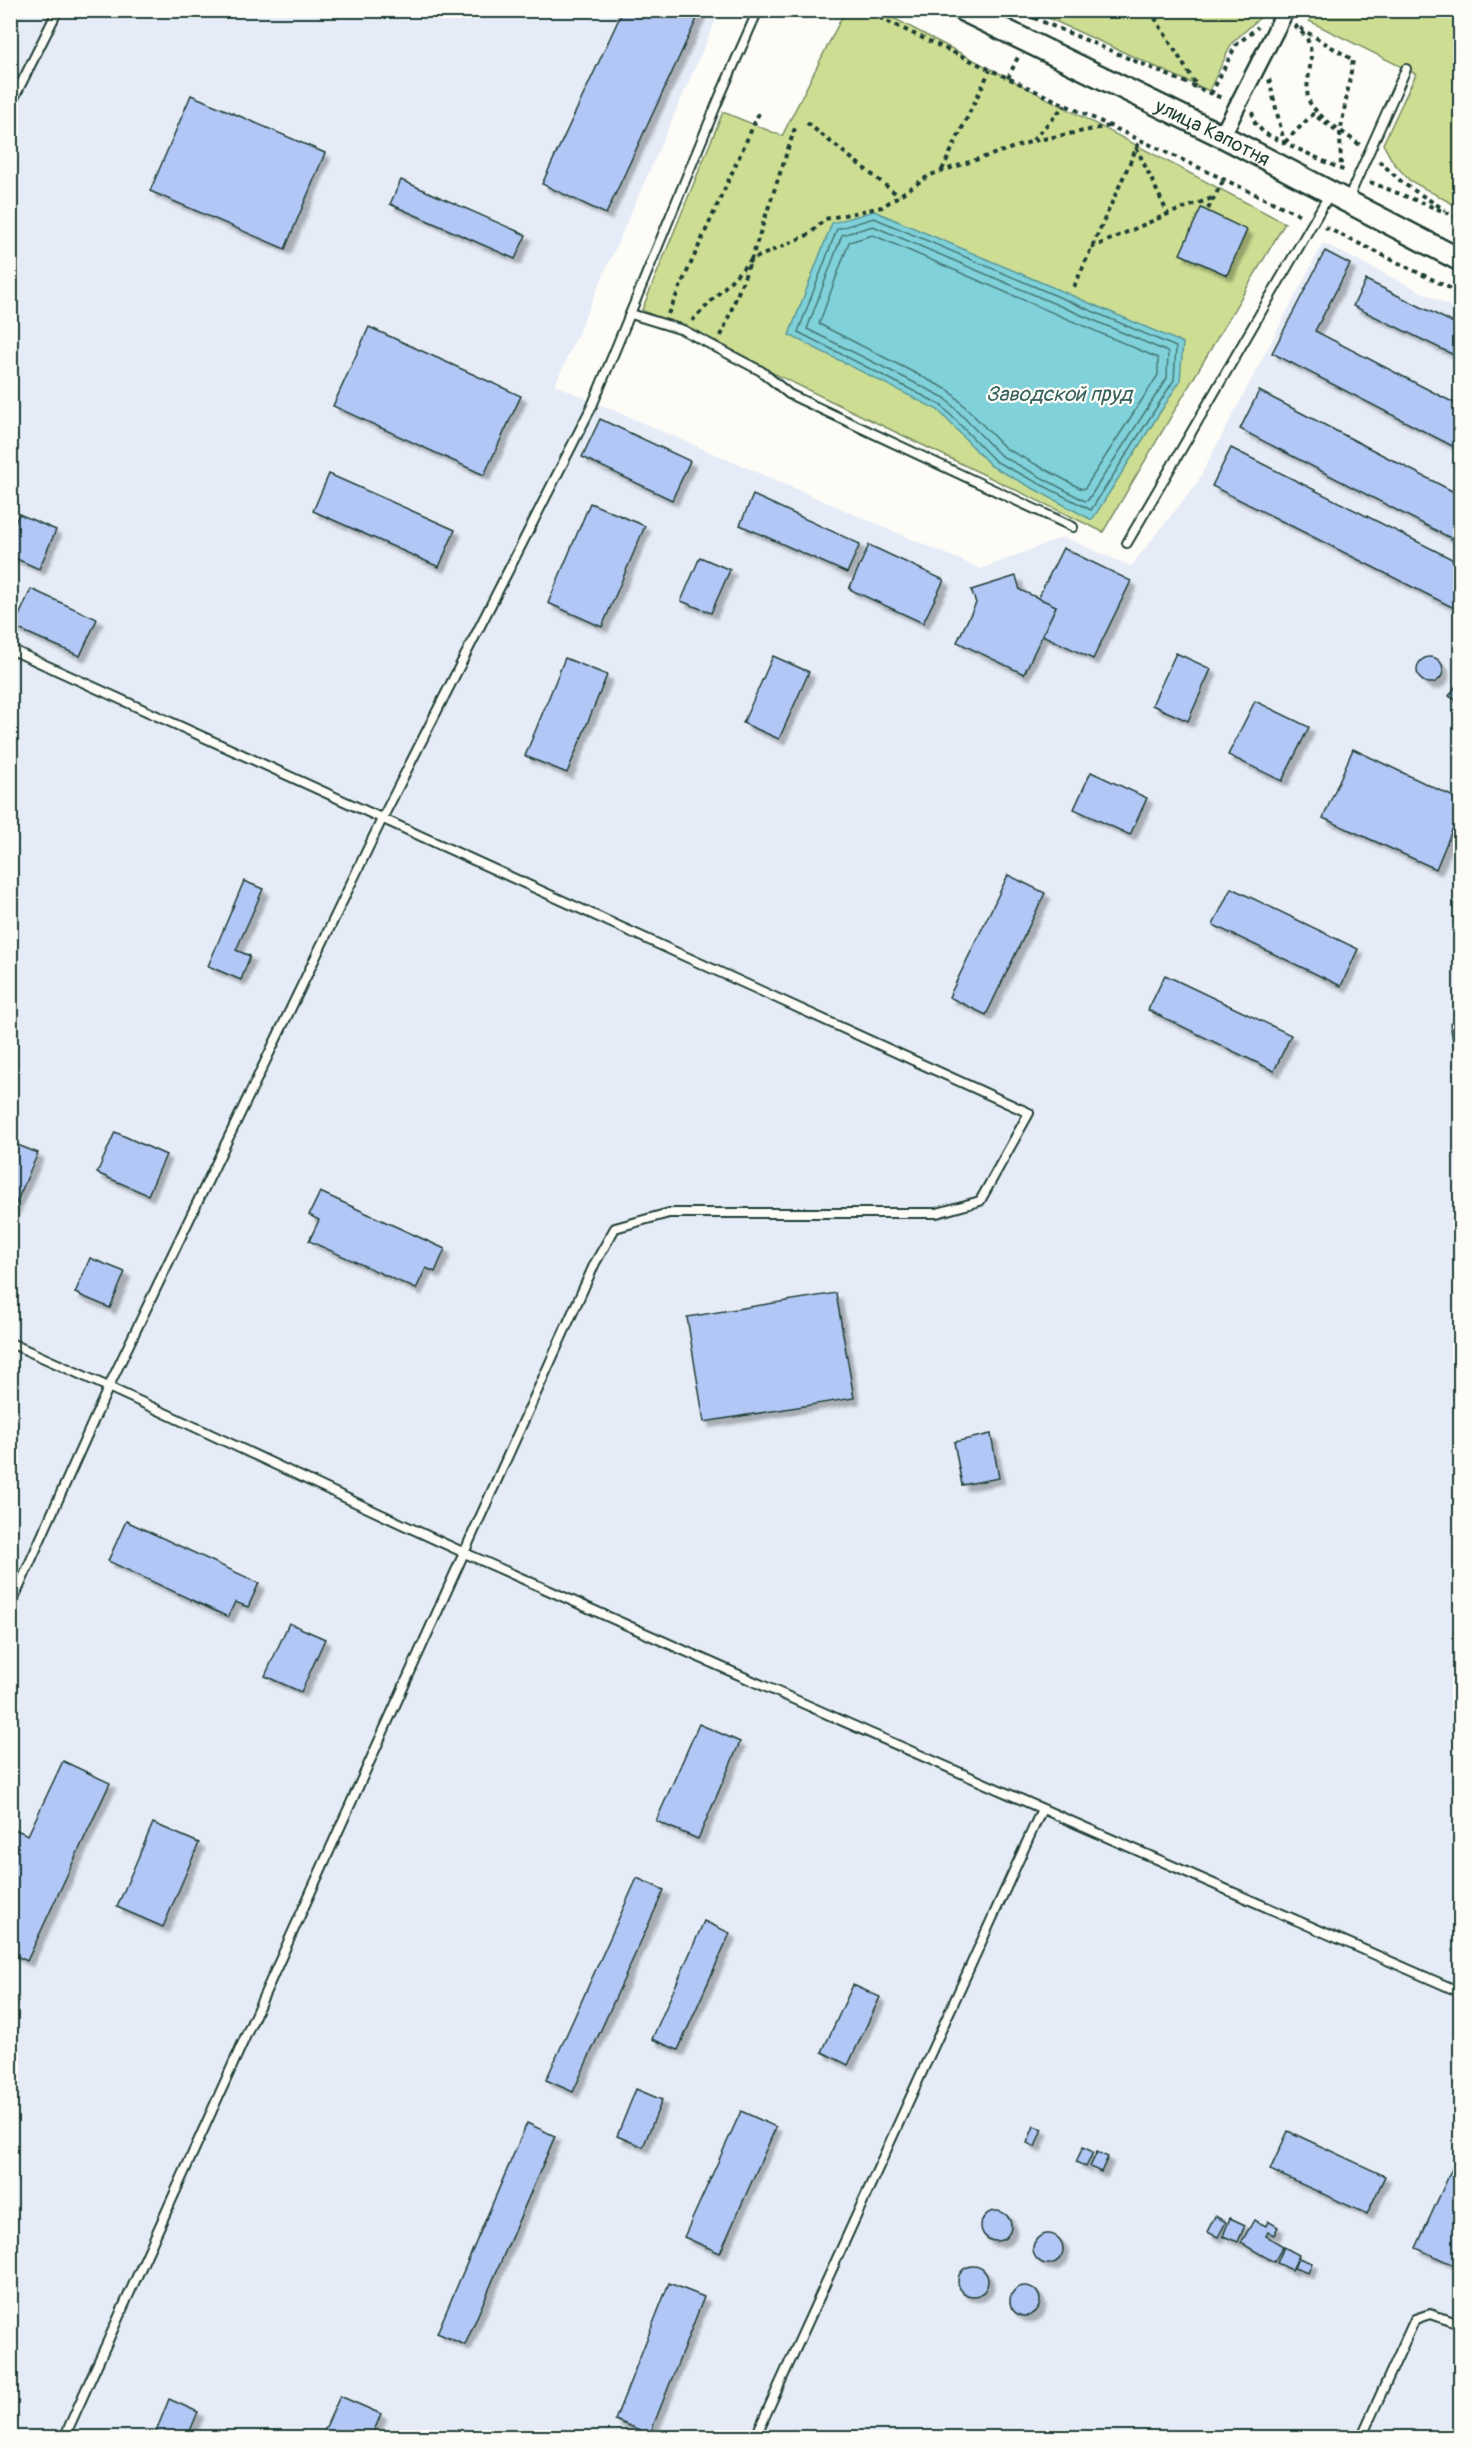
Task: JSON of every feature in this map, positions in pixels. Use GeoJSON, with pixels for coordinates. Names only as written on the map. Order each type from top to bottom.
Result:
{"type":"FeatureCollection","features":[{"type":"Feature","properties":{"kind":"main road","name":"улица Капотня"},"geometry":{"type":"LineString","coordinates":[[963,10],[1222,136],[1461,260]]}},
{"type":"Feature","properties":{"kind":"street"},"geometry":{"type":"LineString","coordinates":[[1222,136],[1284,13]]}},
{"type":"Feature","properties":{"kind":"lane"},"geometry":{"type":"LineString","coordinates":[[10,106],[58,10]]}},
{"type":"Feature","properties":{"kind":"lane"},"geometry":{"type":"LineString","coordinates":[[10,1606],[109,1386],[383,817],[592,406],[758,10]]}},
{"type":"Feature","properties":{"kind":"lane"},"geometry":{"type":"LineString","coordinates":[[1127,543],[1314,221],[1338,198],[1369,152],[1406,69]]}},
{"type":"Feature","properties":{"kind":"lane"},"geometry":{"type":"LineString","coordinates":[[10,80],[20,85]]}},
{"type":"Feature","properties":{"kind":"lane"},"geometry":{"type":"LineString","coordinates":[[631,314],[683,330],[761,370],[789,394],[1073,527]]}},
{"type":"Feature","properties":{"kind":"lane"},"geometry":{"type":"LineString","coordinates":[[10,649],[1029,1113],[980,1201],[937,1213],[669,1213],[615,1228],[595,1263],[63,2438]]}},
{"type":"Feature","properties":{"kind":"lane"},"geometry":{"type":"LineString","coordinates":[[10,1343],[109,1386],[464,1552],[1461,1992]]}},
{"type":"Feature","properties":{"kind":"lane"},"geometry":{"type":"LineString","coordinates":[[755,2438],[1042,1809]]}},
{"type":"Feature","properties":{"kind":"lane"},"geometry":{"type":"LineString","coordinates":[[1361,2438],[1415,2319],[1430,2314],[1461,2324]]}},
{"type":"Feature","properties":{"kind":"path"},"geometry":{"type":"LineString","coordinates":[[863,10],[1314,221],[1461,293]]}},
{"type":"Feature","properties":{"kind":"path"},"geometry":{"type":"LineString","coordinates":[[1150,10],[1199,89]]}},
{"type":"Feature","properties":{"kind":"path"},"geometry":{"type":"LineString","coordinates":[[1284,13],[1307,40],[1311,52],[1309,101],[1340,131]]}},
{"type":"Feature","properties":{"kind":"path"},"geometry":{"type":"LineString","coordinates":[[1296,26],[1353,60],[1340,131],[1341,169]]}},
{"type":"Feature","properties":{"kind":"path"},"geometry":{"type":"LineString","coordinates":[[942,171],[990,70]]}},
{"type":"Feature","properties":{"kind":"path"},"geometry":{"type":"LineString","coordinates":[[1269,78],[1284,142],[1313,114],[1369,152],[1404,184],[1461,218]]}},
{"type":"Feature","properties":{"kind":"path"},"geometry":{"type":"LineString","coordinates":[[1033,141],[1065,105]]}},
{"type":"Feature","properties":{"kind":"path"},"geometry":{"type":"LineString","coordinates":[[664,323],[759,113]]}},
{"type":"Feature","properties":{"kind":"path"},"geometry":{"type":"LineString","coordinates":[[807,123],[899,196]]}},
{"type":"Feature","properties":{"kind":"path"},"geometry":{"type":"LineString","coordinates":[[683,330],[751,260],[810,234],[825,219],[882,207],[930,175],[1033,141],[1109,126]]}},
{"type":"Feature","properties":{"kind":"path"},"geometry":{"type":"LineString","coordinates":[[717,348],[751,260],[795,128]]}},
{"type":"Feature","properties":{"kind":"path"},"geometry":{"type":"LineString","coordinates":[[1074,287],[1140,140]]}},
{"type":"Feature","properties":{"kind":"path"},"geometry":{"type":"LineString","coordinates":[[1136,147],[1168,214]]}},
{"type":"Feature","properties":{"kind":"path"},"geometry":{"type":"LineString","coordinates":[[1208,209],[1224,179]]}},
{"type":"Feature","properties":{"kind":"path"},"geometry":{"type":"LineString","coordinates":[[1090,249],[1168,214],[1215,197]]}},
{"type":"Feature","properties":{"kind":"shaded area"},"geometry":{"type":"Polygon","coordinates":[[[11,11],[720,11],[555,385],[981,569],[1063,537],[1131,566],[1197,483],[1323,243],[1460,311],[1460,2437],[11,2438],[11,11]]]}},
{"type":"Feature","properties":{"kind":"green space"},"geometry":{"type":"Polygon","coordinates":[[[845,11],[880,11],[1285,223],[1103,532],[642,310],[723,112],[782,136],[845,11]]]}},
{"type":"Feature","properties":{"kind":"green space"},"geometry":{"type":"Polygon","coordinates":[[[1033,11],[1267,11],[1232,43],[1209,91],[1033,11]]]}},
{"type":"Feature","properties":{"kind":"green space"},"geometry":{"type":"Polygon","coordinates":[[[1314,11],[1460,11],[1460,208],[1409,180],[1393,162],[1383,144],[1416,74],[1309,21],[1314,11]]]}},
{"type":"Feature","properties":{"kind":"water","name":"Заводской пруд"},"geometry":{"type":"Polygon","coordinates":[[[874,211],[1183,343],[1180,381],[1092,520],[991,466],[938,410],[789,335],[832,223],[874,211]]]}},
{"type":"Feature","properties":{"kind":"building"},"geometry":{"type":"Polygon","coordinates":[[[623,10],[701,10],[606,214],[542,184],[623,10]]]}},
{"type":"Feature","properties":{"kind":"building"},"geometry":{"type":"Polygon","coordinates":[[[191,95],[325,153],[285,249],[150,191],[191,95]]]}},
{"type":"Feature","properties":{"kind":"building"},"geometry":{"type":"Polygon","coordinates":[[[401,180],[526,235],[515,259],[390,204],[401,180]]]}},
{"type":"Feature","properties":{"kind":"building"},"geometry":{"type":"Polygon","coordinates":[[[1201,208],[1247,230],[1227,275],[1180,254],[1201,208]]]}},
{"type":"Feature","properties":{"kind":"building"},"geometry":{"type":"Polygon","coordinates":[[[1325,251],[1350,264],[1315,331],[1460,406],[1460,450],[1272,353],[1325,251]]]}},
{"type":"Feature","properties":{"kind":"building"},"geometry":{"type":"Polygon","coordinates":[[[1366,280],[1460,326],[1460,358],[1353,306],[1366,280]]]}},
{"type":"Feature","properties":{"kind":"building"},"geometry":{"type":"Polygon","coordinates":[[[369,327],[521,396],[484,475],[333,406],[369,327]]]}},
{"type":"Feature","properties":{"kind":"building"},"geometry":{"type":"Polygon","coordinates":[[[1259,391],[1460,495],[1460,543],[1240,429],[1259,391]]]}},
{"type":"Feature","properties":{"kind":"building"},"geometry":{"type":"Polygon","coordinates":[[[600,419],[690,461],[672,500],[582,457],[600,419]]]}},
{"type":"Feature","properties":{"kind":"building"},"geometry":{"type":"Polygon","coordinates":[[[1231,448],[1460,563],[1460,611],[1212,486],[1231,448]]]}},
{"type":"Feature","properties":{"kind":"building"},"geometry":{"type":"Polygon","coordinates":[[[329,474],[455,530],[439,567],[313,511],[329,474]]]}},
{"type":"Feature","properties":{"kind":"building"},"geometry":{"type":"Polygon","coordinates":[[[753,495],[860,544],[847,573],[740,525],[753,495]]]}},
{"type":"Feature","properties":{"kind":"building"},"geometry":{"type":"Polygon","coordinates":[[[590,503],[645,526],[602,627],[548,603],[590,503]]]}},
{"type":"Feature","properties":{"kind":"building"},"geometry":{"type":"Polygon","coordinates":[[[19,514],[56,530],[39,569],[10,556],[10,533],[19,514]]]}},
{"type":"Feature","properties":{"kind":"building"},"geometry":{"type":"Polygon","coordinates":[[[869,545],[944,580],[923,623],[849,589],[869,545]]]}},
{"type":"Feature","properties":{"kind":"building"},"geometry":{"type":"Polygon","coordinates":[[[1063,548],[1131,581],[1093,659],[1042,635],[1056,606],[1038,598],[1063,548]]]}},
{"type":"Feature","properties":{"kind":"building"},"geometry":{"type":"Polygon","coordinates":[[[700,557],[730,570],[711,613],[681,601],[700,557]]]}},
{"type":"Feature","properties":{"kind":"building"},"geometry":{"type":"Polygon","coordinates":[[[1016,576],[1020,590],[1056,606],[1024,674],[957,642],[976,603],[971,590],[1016,576]]]}},
{"type":"Feature","properties":{"kind":"building"},"geometry":{"type":"Polygon","coordinates":[[[31,589],[97,619],[80,656],[14,627],[31,589]]]}},
{"type":"Feature","properties":{"kind":"building"},"geometry":{"type":"Polygon","coordinates":[[[1176,653],[1211,669],[1188,721],[1152,705],[1176,653]]]}},
{"type":"Feature","properties":{"kind":"building"},"geometry":{"type":"Polygon","coordinates":[[[773,656],[809,672],[779,739],[743,723],[773,656]]]}},
{"type":"Feature","properties":{"kind":"building"},"geometry":{"type":"Polygon","coordinates":[[[1430,657],[1439,661],[1443,670],[1439,679],[1430,683],[1421,679],[1417,670],[1421,661],[1430,657]]]}},
{"type":"Feature","properties":{"kind":"building"},"geometry":{"type":"Polygon","coordinates":[[[565,658],[607,675],[567,773],[525,756],[565,658]]]}},
{"type":"Feature","properties":{"kind":"building"},"geometry":{"type":"Polygon","coordinates":[[[1460,680],[1460,703],[1449,696],[1460,680]]]}},
{"type":"Feature","properties":{"kind":"building"},"geometry":{"type":"Polygon","coordinates":[[[1255,701],[1309,727],[1282,781],[1228,755],[1255,701]]]}},
{"type":"Feature","properties":{"kind":"building"},"geometry":{"type":"Polygon","coordinates":[[[1353,749],[1460,800],[1460,811],[1436,869],[1323,818],[1353,749]]]}},
{"type":"Feature","properties":{"kind":"building"},"geometry":{"type":"Polygon","coordinates":[[[1091,772],[1147,798],[1130,835],[1074,809],[1091,772]]]}},
{"type":"Feature","properties":{"kind":"building"},"geometry":{"type":"Polygon","coordinates":[[[1008,875],[1045,893],[986,1015],[949,997],[1008,875]]]}},
{"type":"Feature","properties":{"kind":"building"},"geometry":{"type":"Polygon","coordinates":[[[244,881],[263,889],[236,950],[250,956],[241,980],[208,966],[244,881]]]}},
{"type":"Feature","properties":{"kind":"building"},"geometry":{"type":"Polygon","coordinates":[[[1231,888],[1358,949],[1341,986],[1213,925],[1231,888]]]}},
{"type":"Feature","properties":{"kind":"building"},"geometry":{"type":"Polygon","coordinates":[[[1165,975],[1291,1035],[1274,1071],[1148,1010],[1165,975]]]}},
{"type":"Feature","properties":{"kind":"building"},"geometry":{"type":"Polygon","coordinates":[[[1460,1021],[1460,1053],[1455,1054],[1450,1023],[1460,1021]]]}},
{"type":"Feature","properties":{"kind":"building"},"geometry":{"type":"Polygon","coordinates":[[[115,1132],[166,1155],[148,1195],[97,1173],[115,1132]]]}},
{"type":"Feature","properties":{"kind":"building"},"geometry":{"type":"Polygon","coordinates":[[[10,1142],[38,1153],[10,1217],[10,1142]]]}},
{"type":"Feature","properties":{"kind":"building"},"geometry":{"type":"Polygon","coordinates":[[[320,1192],[445,1249],[435,1272],[426,1268],[416,1289],[309,1241],[319,1220],[309,1215],[320,1192]]]}},
{"type":"Feature","properties":{"kind":"building"},"geometry":{"type":"Polygon","coordinates":[[[90,1258],[125,1272],[110,1308],[75,1293],[90,1258]]]}},
{"type":"Feature","properties":{"kind":"building"},"geometry":{"type":"Polygon","coordinates":[[[836,1293],[854,1398],[704,1422],[687,1317],[836,1293]]]}},
{"type":"Feature","properties":{"kind":"building"},"geometry":{"type":"Polygon","coordinates":[[[991,1434],[999,1478],[962,1485],[954,1442],[991,1434]]]}},
{"type":"Feature","properties":{"kind":"building"},"geometry":{"type":"Polygon","coordinates":[[[126,1521],[259,1583],[248,1607],[235,1602],[228,1617],[108,1561],[126,1521]]]}},
{"type":"Feature","properties":{"kind":"building"},"geometry":{"type":"Polygon","coordinates":[[[289,1623],[325,1639],[301,1692],[265,1676],[289,1623]]]}},
{"type":"Feature","properties":{"kind":"building"},"geometry":{"type":"Polygon","coordinates":[[[699,1724],[740,1742],[698,1839],[656,1821],[699,1724]]]}},
{"type":"Feature","properties":{"kind":"building"},"geometry":{"type":"Polygon","coordinates":[[[63,1761],[110,1783],[27,1961],[10,1953],[10,1827],[28,1835],[63,1761]]]}},
{"type":"Feature","properties":{"kind":"building"},"geometry":{"type":"Polygon","coordinates":[[[153,1823],[199,1843],[163,1927],[117,1907],[153,1823]]]}},
{"type":"Feature","properties":{"kind":"building"},"geometry":{"type":"Polygon","coordinates":[[[637,1878],[664,1890],[573,2092],[546,2080],[637,1878]]]}},
{"type":"Feature","properties":{"kind":"building"},"geometry":{"type":"Polygon","coordinates":[[[704,1921],[730,1933],[678,2050],[652,2039],[704,1921]]]}},
{"type":"Feature","properties":{"kind":"building"},"geometry":{"type":"Polygon","coordinates":[[[853,1985],[880,1997],[848,2065],[822,2052],[853,1985]]]}},
{"type":"Feature","properties":{"kind":"building"},"geometry":{"type":"Polygon","coordinates":[[[636,2089],[662,2100],[643,2147],[617,2136],[636,2089]]]}},
{"type":"Feature","properties":{"kind":"building"},"geometry":{"type":"Polygon","coordinates":[[[741,2111],[776,2127],[720,2253],[684,2237],[741,2111]]]}},
{"type":"Feature","properties":{"kind":"building"},"geometry":{"type":"Polygon","coordinates":[[[527,2123],[555,2136],[465,2345],[437,2333],[527,2123]]]}},
{"type":"Feature","properties":{"kind":"building"},"geometry":{"type":"Polygon","coordinates":[[[1034,2126],[1042,2129],[1035,2147],[1027,2143],[1034,2126]]]}},
{"type":"Feature","properties":{"kind":"building"},"geometry":{"type":"Polygon","coordinates":[[[1288,2131],[1385,2176],[1367,2214],[1270,2170],[1288,2131]]]}},
{"type":"Feature","properties":{"kind":"building"},"geometry":{"type":"Polygon","coordinates":[[[1083,2147],[1093,2152],[1086,2167],[1076,2162],[1083,2147]]]}},
{"type":"Feature","properties":{"kind":"building"},"geometry":{"type":"Polygon","coordinates":[[[1460,2151],[1460,2268],[1416,2248],[1460,2151]]]}},
{"type":"Feature","properties":{"kind":"building"},"geometry":{"type":"Polygon","coordinates":[[[1097,2152],[1108,2157],[1101,2172],[1090,2167],[1097,2152]]]}},
{"type":"Feature","properties":{"kind":"building"},"geometry":{"type":"Polygon","coordinates":[[[996,2211],[1002,2212],[1010,2220],[1010,2232],[1002,2240],[996,2241],[990,2240],[982,2232],[981,2226],[982,2220],[990,2212],[996,2211]]]}},
{"type":"Feature","properties":{"kind":"building"},"geometry":{"type":"Polygon","coordinates":[[[1215,2216],[1226,2222],[1218,2237],[1207,2232],[1215,2216]]]}},
{"type":"Feature","properties":{"kind":"building"},"geometry":{"type":"Polygon","coordinates":[[[1230,2218],[1245,2225],[1238,2242],[1223,2236],[1230,2218]]]}},
{"type":"Feature","properties":{"kind":"building"},"geometry":{"type":"Polygon","coordinates":[[[1254,2220],[1266,2226],[1268,2221],[1278,2227],[1274,2235],[1268,2232],[1266,2236],[1283,2246],[1274,2262],[1241,2243],[1254,2220]]]}},
{"type":"Feature","properties":{"kind":"building"},"geometry":{"type":"Polygon","coordinates":[[[1048,2234],[1054,2235],[1062,2243],[1062,2255],[1054,2263],[1048,2264],[1042,2263],[1034,2255],[1033,2249],[1034,2243],[1042,2235],[1048,2234]]]}},
{"type":"Feature","properties":{"kind":"building"},"geometry":{"type":"Polygon","coordinates":[[[1284,2247],[1299,2255],[1292,2270],[1277,2263],[1284,2247]]]}},
{"type":"Feature","properties":{"kind":"building"},"geometry":{"type":"Polygon","coordinates":[[[1298,2258],[1312,2263],[1308,2273],[1294,2268],[1298,2258]]]}},
{"type":"Feature","properties":{"kind":"building"},"geometry":{"type":"Polygon","coordinates":[[[973,2266],[979,2267],[987,2275],[987,2287],[979,2295],[973,2296],[967,2295],[959,2287],[958,2281],[959,2275],[967,2267],[973,2266]]]}},
{"type":"Feature","properties":{"kind":"building"},"geometry":{"type":"Polygon","coordinates":[[[669,2283],[704,2297],[650,2434],[615,2420],[669,2283]]]}},
{"type":"Feature","properties":{"kind":"building"},"geometry":{"type":"Polygon","coordinates":[[[1025,2286],[1031,2287],[1039,2295],[1039,2307],[1031,2315],[1025,2316],[1019,2315],[1011,2307],[1010,2301],[1011,2295],[1019,2287],[1025,2286]]]}},
{"type":"Feature","properties":{"kind":"building"},"geometry":{"type":"Polygon","coordinates":[[[340,2396],[381,2414],[371,2438],[321,2438],[340,2396]]]}},
{"type":"Feature","properties":{"kind":"building"},"geometry":{"type":"Polygon","coordinates":[[[169,2399],[198,2412],[187,2438],[163,2438],[155,2434],[169,2399]]]}}]}
